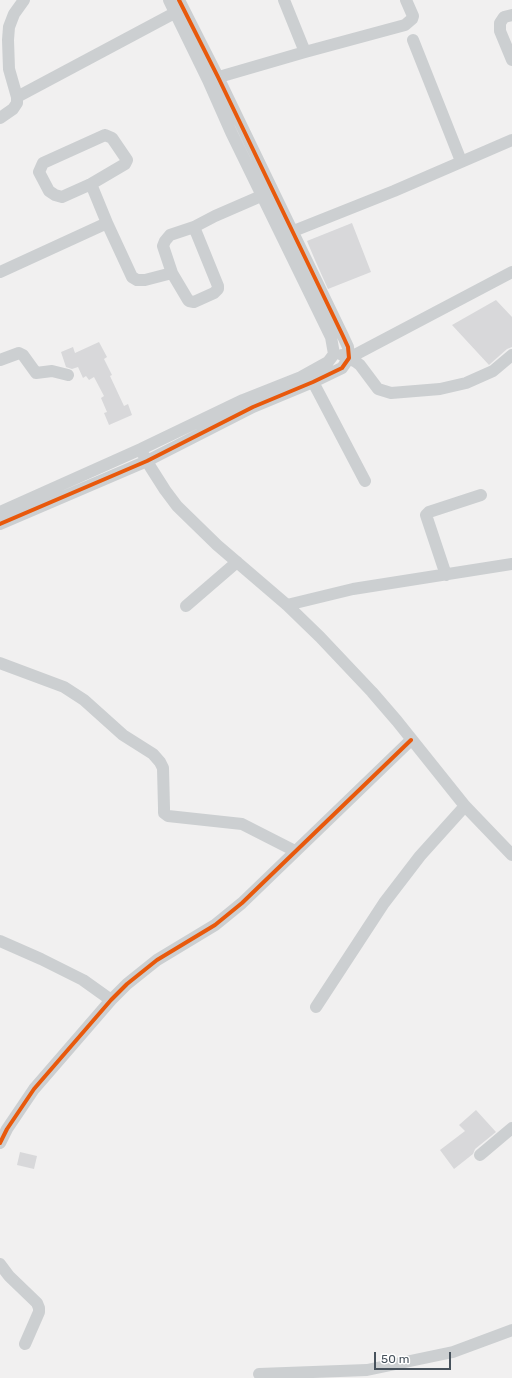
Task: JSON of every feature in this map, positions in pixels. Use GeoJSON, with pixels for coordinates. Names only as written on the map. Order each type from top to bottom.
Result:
{"type":"FeatureCollection","features":[{"type":"Feature","properties":{"kind":"street"},"geometry":{"type":"LineString","coordinates":[[0,118],[13,109],[17,103],[17,97],[9,68],[8,40],[9,27],[14,14],[24,0]]}},
{"type":"Feature","properties":{"kind":"street"},"geometry":{"type":"LineString","coordinates":[[169,0],[179,7],[287,234],[348,347],[349,358]]}},
{"type":"Feature","properties":{"kind":"street"},"geometry":{"type":"LineString","coordinates":[[284,0],[305,52]]}},
{"type":"Feature","properties":{"kind":"street"},"geometry":{"type":"LineString","coordinates":[[213,79],[405,25],[412,19],[413,16],[409,1]]}},
{"type":"Feature","properties":{"kind":"street"},"geometry":{"type":"LineString","coordinates":[[17,97],[179,7]]}},
{"type":"Feature","properties":{"kind":"street"},"geometry":{"type":"LineString","coordinates":[[512,15],[504,17],[500,23],[500,31],[512,60]]}},
{"type":"Feature","properties":{"kind":"street"},"geometry":{"type":"LineString","coordinates":[[413,40],[461,161]]}},
{"type":"Feature","properties":{"kind":"street"},"geometry":{"type":"LineString","coordinates":[[105,135],[109,136],[112,138],[127,162],[90,184],[62,196],[55,195],[49,191],[39,172],[40,168],[43,163],[105,135]]}},
{"type":"Feature","properties":{"kind":"street"},"geometry":{"type":"LineString","coordinates":[[287,234],[394,191],[512,140]]}},
{"type":"Feature","properties":{"kind":"street"},"geometry":{"type":"LineString","coordinates":[[90,184],[132,277],[137,280],[145,280],[172,273]]}},
{"type":"Feature","properties":{"kind":"street"},"geometry":{"type":"LineString","coordinates":[[194,227],[218,289],[214,293],[194,302],[189,301],[172,273],[163,246],[165,241],[170,235],[194,227],[267,193]]}},
{"type":"Feature","properties":{"kind":"street"},"geometry":{"type":"LineString","coordinates":[[0,272],[107,223]]}},
{"type":"Feature","properties":{"kind":"street"},"geometry":{"type":"LineString","coordinates":[[0,512],[141,449],[243,400],[301,377],[328,362],[334,352],[331,337],[287,234]]}},
{"type":"Feature","properties":{"kind":"street"},"geometry":{"type":"LineString","coordinates":[[0,524],[147,461],[252,407],[314,382],[342,368],[349,358],[512,272]]}},
{"type":"Feature","properties":{"kind":"street"},"geometry":{"type":"LineString","coordinates":[[334,352],[349,358],[360,366],[378,389],[391,393],[440,389],[466,383],[493,371],[512,354]]}},
{"type":"Feature","properties":{"kind":"street"},"geometry":{"type":"LineString","coordinates":[[0,360],[20,353],[36,373],[52,371],[68,375]]}},
{"type":"Feature","properties":{"kind":"street"},"geometry":{"type":"LineString","coordinates":[[314,382],[365,481]]}},
{"type":"Feature","properties":{"kind":"street"},"geometry":{"type":"LineString","coordinates":[[141,449],[165,490],[177,506],[237,562],[287,605],[320,637],[397,721],[465,806],[512,855]]}},
{"type":"Feature","properties":{"kind":"street"},"geometry":{"type":"LineString","coordinates":[[446,575],[426,515],[429,512],[481,495]]}},
{"type":"Feature","properties":{"kind":"street"},"geometry":{"type":"LineString","coordinates":[[186,606],[237,562]]}},
{"type":"Feature","properties":{"kind":"street"},"geometry":{"type":"LineString","coordinates":[[287,605],[354,589],[512,564]]}},
{"type":"Feature","properties":{"kind":"street"},"geometry":{"type":"LineString","coordinates":[[0,663],[64,687],[84,700],[123,735],[154,754],[163,768],[164,813],[168,816],[242,824],[295,851]]}},
{"type":"Feature","properties":{"kind":"street"},"geometry":{"type":"LineString","coordinates":[[0,1143],[7,1129],[34,1089],[111,1000],[127,984],[157,960],[216,924],[242,903],[411,740]]}},
{"type":"Feature","properties":{"kind":"street"},"geometry":{"type":"LineString","coordinates":[[316,1007],[384,903],[420,856],[465,806]]}},
{"type":"Feature","properties":{"kind":"street"},"geometry":{"type":"LineString","coordinates":[[0,941],[83,980],[111,1000]]}},
{"type":"Feature","properties":{"kind":"street"},"geometry":{"type":"LineString","coordinates":[[480,1155],[512,1128]]}},
{"type":"Feature","properties":{"kind":"street"},"geometry":{"type":"LineString","coordinates":[[0,1264],[9,1276],[37,1304],[39,1308],[39,1312],[25,1344]]}},
{"type":"Feature","properties":{"kind":"street"},"geometry":{"type":"LineString","coordinates":[[259,1374],[367,1370],[453,1352],[512,1330]]}},
{"type":"Feature","properties":{"kind":"building"},"geometry":{"type":"Polygon","coordinates":[[[352,223],[371,272],[328,289],[307,241],[352,223]]]}},
{"type":"Feature","properties":{"kind":"building"},"geometry":{"type":"Polygon","coordinates":[[[496,300],[512,317],[512,347],[507,349],[489,365],[452,325],[496,300]]]}},
{"type":"Feature","properties":{"kind":"building"},"geometry":{"type":"Polygon","coordinates":[[[99,342],[107,357],[104,359],[112,375],[110,376],[124,406],[128,404],[132,415],[109,425],[104,413],[107,412],[101,398],[104,396],[94,377],[89,380],[86,376],[83,378],[78,367],[72,369],[66,367],[61,352],[73,347],[75,353],[99,342]]]}},
{"type":"Feature","properties":{"kind":"building"},"geometry":{"type":"Polygon","coordinates":[[[476,1110],[496,1132],[475,1149],[473,1154],[454,1169],[440,1150],[465,1131],[459,1125],[476,1110]]]}},
{"type":"Feature","properties":{"kind":"building"},"geometry":{"type":"Polygon","coordinates":[[[20,1152],[37,1156],[34,1169],[17,1165],[20,1152]]]}},
{"type":"Feature","properties":{"kind":"cycle path"},"geometry":{"type":"LineString","coordinates":[[0,524],[147,461],[253,407],[342,368],[349,358],[348,347],[342,334],[218,77],[179,0]]}},
{"type":"Feature","properties":{"kind":"cycle path"},"geometry":{"type":"LineString","coordinates":[[0,1143],[7,1129],[34,1089],[111,1000],[127,984],[157,960],[215,925],[242,903],[411,740]]}}]}
